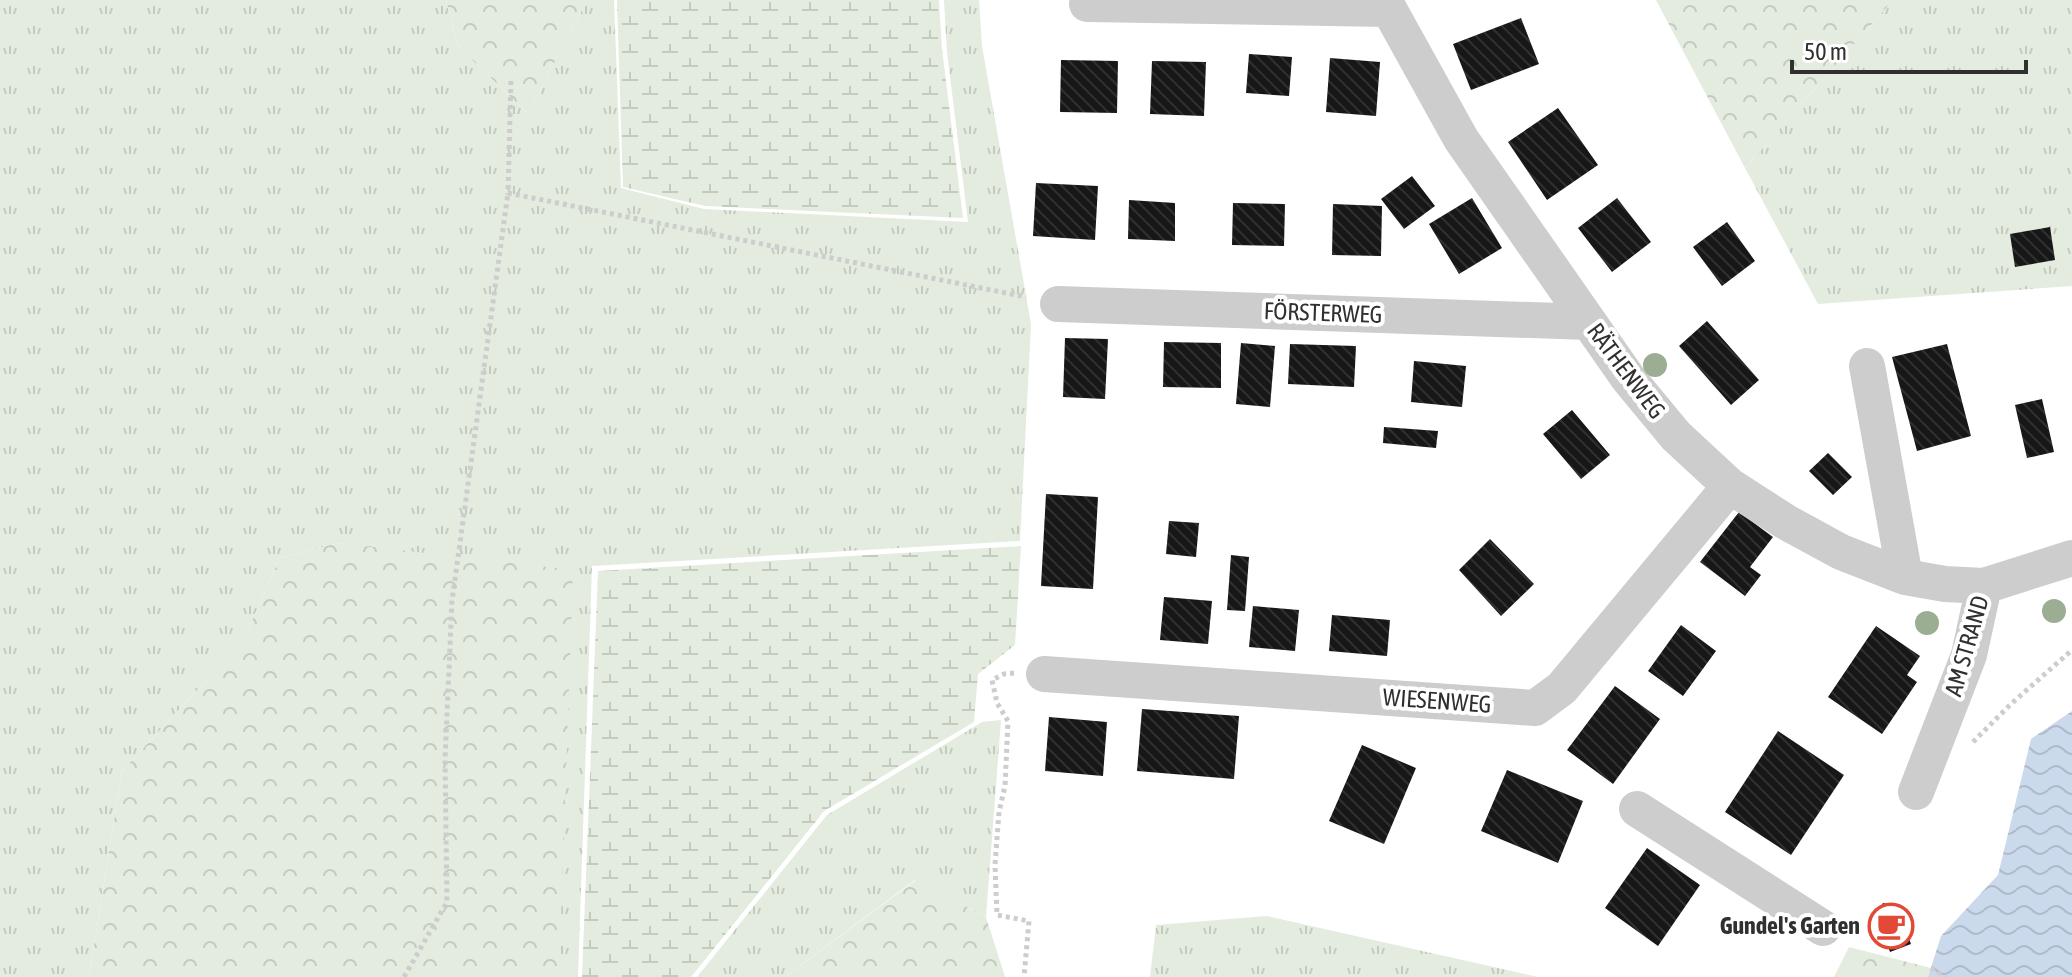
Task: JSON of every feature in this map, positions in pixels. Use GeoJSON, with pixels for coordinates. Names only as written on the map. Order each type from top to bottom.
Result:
{"type":"FeatureCollection","features":[{"type":"Feature","properties":{"kind":"street","name":"RÄTHENWEG"},"geometry":{"type":"LineString","coordinates":[[1087,4],[1386,5],[1461,139],[1628,378],[1676,436],[1730,486],[1841,552],[1905,577],[1945,584],[1984,586]]}},
{"type":"Feature","properties":{"kind":"street","name":"FÖRSTERWEG"},"geometry":{"type":"LineString","coordinates":[[1058,304],[1588,322]]}},
{"type":"Feature","properties":{"kind":"street"},"geometry":{"type":"LineString","coordinates":[[1867,366],[1905,577]]}},
{"type":"Feature","properties":{"kind":"street","name":"WIESENWEG"},"geometry":{"type":"LineString","coordinates":[[1044,674],[1535,708],[1562,688],[1730,486]]}},
{"type":"Feature","properties":{"kind":"street","name":"AM STRAND"},"geometry":{"type":"LineString","coordinates":[[1916,792],[1969,655],[1984,586],[2072,558]]}},
{"type":"Feature","properties":{"kind":"street"},"geometry":{"type":"LineString","coordinates":[[1637,809],[1823,928]]}},
{"type":"Feature","properties":{"kind":"path"},"geometry":{"type":"LineString","coordinates":[[404,977],[447,902],[445,760],[452,601],[508,193],[511,81]]}},
{"type":"Feature","properties":{"kind":"path"},"geometry":{"type":"LineString","coordinates":[[508,193],[1058,304]]}},
{"type":"Feature","properties":{"kind":"path"},"geometry":{"type":"LineString","coordinates":[[1971,744],[2072,650]]}},
{"type":"Feature","properties":{"kind":"path"},"geometry":{"type":"LineString","coordinates":[[1024,977],[1029,921],[997,915],[995,865],[999,812],[1005,786],[1008,721],[997,703],[992,680],[1004,674],[1044,674]]}},
{"type":"Feature","properties":{"kind":"path"},"geometry":{"type":"LineString","coordinates":[[1931,968],[1946,977]]}},
{"type":"Feature","properties":{"kind":"green space"},"geometry":{"type":"Polygon","coordinates":[[[0,0],[446,0],[458,46],[528,114],[587,0],[614,0],[621,188],[704,209],[968,222],[947,52],[944,0],[979,0],[982,46],[1031,324],[1020,541],[592,566],[578,977],[559,977],[438,556],[338,543],[280,558],[243,641],[122,771],[89,977],[0,977],[0,0]]]}},
{"type":"Feature","properties":{"kind":"green space"},"geometry":{"type":"Polygon","coordinates":[[[446,0],[587,0],[528,114],[458,46],[446,0]]]}},
{"type":"Feature","properties":{"kind":"green space"},"geometry":{"type":"Polygon","coordinates":[[[617,0],[939,0],[963,218],[705,206],[623,187],[617,0]]]}},
{"type":"Feature","properties":{"kind":"green space"},"geometry":{"type":"Polygon","coordinates":[[[1656,0],[1893,0],[1745,168],[1656,0]]]}},
{"type":"Feature","properties":{"kind":"green space"},"geometry":{"type":"Polygon","coordinates":[[[1893,0],[2072,0],[2072,286],[1818,304],[1745,168],[1893,0]]]}},
{"type":"Feature","properties":{"kind":"green space"},"geometry":{"type":"Polygon","coordinates":[[[338,543],[573,570],[559,977],[89,977],[122,771],[243,641],[280,558],[338,543]]]}},
{"type":"Feature","properties":{"kind":"green space"},"geometry":{"type":"Polygon","coordinates":[[[1021,546],[1015,645],[978,674],[974,722],[824,811],[691,977],[582,977],[598,571],[1021,546]]]}},
{"type":"Feature","properties":{"kind":"green space"},"geometry":{"type":"Polygon","coordinates":[[[1001,720],[986,917],[915,880],[785,977],[697,977],[827,815],[982,722],[1001,720]]]}},
{"type":"Feature","properties":{"kind":"green space"},"geometry":{"type":"Polygon","coordinates":[[[916,880],[986,917],[1005,977],[785,977],[916,880]]]}},
{"type":"Feature","properties":{"kind":"green space"},"geometry":{"type":"Polygon","coordinates":[[[1267,916],[1538,977],[1150,977],[1156,925],[1267,916]]]}},
{"type":"Feature","properties":{"kind":"green space"},"geometry":{"type":"Polygon","coordinates":[[[1849,947],[1931,968],[1928,977],[1834,977],[1849,947]]]}},
{"type":"Feature","properties":{"kind":"water"},"geometry":{"type":"Polygon","coordinates":[[[2072,711],[2072,977],[1928,977],[1941,936],[1998,875],[2031,739],[2072,711]]]}},
{"type":"Feature","properties":{"kind":"building"},"geometry":{"type":"Polygon","coordinates":[[[1521,18],[1539,64],[1471,90],[1453,44],[1521,18]]]}},
{"type":"Feature","properties":{"kind":"building"},"geometry":{"type":"Polygon","coordinates":[[[1249,54],[1292,57],[1289,96],[1246,93],[1249,54]]]}},
{"type":"Feature","properties":{"kind":"building"},"geometry":{"type":"Polygon","coordinates":[[[1330,58],[1380,62],[1376,116],[1326,112],[1330,58]]]}},
{"type":"Feature","properties":{"kind":"building"},"geometry":{"type":"Polygon","coordinates":[[[1061,60],[1118,61],[1117,113],[1060,112],[1061,60]]]}},
{"type":"Feature","properties":{"kind":"building"},"geometry":{"type":"Polygon","coordinates":[[[1152,61],[1206,62],[1204,116],[1150,114],[1152,61]]]}},
{"type":"Feature","properties":{"kind":"building"},"geometry":{"type":"Polygon","coordinates":[[[1558,108],[1598,165],[1547,200],[1508,142],[1558,108]]]}},
{"type":"Feature","properties":{"kind":"building"},"geometry":{"type":"Polygon","coordinates":[[[1412,176],[1435,206],[1404,229],[1381,199],[1412,176]]]}},
{"type":"Feature","properties":{"kind":"building"},"geometry":{"type":"Polygon","coordinates":[[[1036,183],[1098,186],[1095,240],[1033,236],[1036,183]]]}},
{"type":"Feature","properties":{"kind":"building"},"geometry":{"type":"Polygon","coordinates":[[[1472,198],[1502,248],[1459,274],[1429,224],[1472,198]]]}},
{"type":"Feature","properties":{"kind":"building"},"geometry":{"type":"Polygon","coordinates":[[[1617,198],[1651,242],[1612,272],[1578,228],[1617,198]]]}},
{"type":"Feature","properties":{"kind":"building"},"geometry":{"type":"Polygon","coordinates":[[[1129,200],[1175,203],[1175,241],[1128,239],[1129,200]]]}},
{"type":"Feature","properties":{"kind":"building"},"geometry":{"type":"Polygon","coordinates":[[[1233,203],[1285,204],[1284,246],[1232,245],[1233,203]]]}},
{"type":"Feature","properties":{"kind":"building"},"geometry":{"type":"Polygon","coordinates":[[[1333,204],[1382,206],[1381,256],[1332,255],[1333,204]]]}},
{"type":"Feature","properties":{"kind":"building"},"geometry":{"type":"Polygon","coordinates":[[[1727,222],[1755,261],[1722,286],[1693,247],[1727,222]]]}},
{"type":"Feature","properties":{"kind":"building"},"geometry":{"type":"Polygon","coordinates":[[[2050,227],[2055,260],[2015,267],[2010,234],[2050,227]]]}},
{"type":"Feature","properties":{"kind":"building"},"geometry":{"type":"Polygon","coordinates":[[[1707,321],[1759,380],[1731,405],[1679,346],[1707,321]]]}},
{"type":"Feature","properties":{"kind":"building"},"geometry":{"type":"Polygon","coordinates":[[[1065,338],[1108,339],[1105,399],[1063,397],[1065,338]]]}},
{"type":"Feature","properties":{"kind":"building"},"geometry":{"type":"Polygon","coordinates":[[[1164,342],[1221,343],[1221,388],[1163,387],[1164,342]]]}},
{"type":"Feature","properties":{"kind":"building"},"geometry":{"type":"Polygon","coordinates":[[[1241,343],[1275,346],[1270,407],[1236,404],[1241,343]]]}},
{"type":"Feature","properties":{"kind":"building"},"geometry":{"type":"Polygon","coordinates":[[[1290,344],[1356,346],[1354,387],[1288,384],[1290,344]]]}},
{"type":"Feature","properties":{"kind":"building"},"geometry":{"type":"Polygon","coordinates":[[[1947,344],[1971,436],[1917,451],[1892,357],[1947,344]]]}},
{"type":"Feature","properties":{"kind":"building"},"geometry":{"type":"Polygon","coordinates":[[[1414,361],[1466,366],[1462,407],[1411,402],[1414,361]]]}},
{"type":"Feature","properties":{"kind":"building"},"geometry":{"type":"Polygon","coordinates":[[[2042,399],[2054,452],[2027,458],[2015,405],[2042,399]]]}},
{"type":"Feature","properties":{"kind":"building"},"geometry":{"type":"Polygon","coordinates":[[[1572,410],[1610,455],[1581,479],[1543,434],[1572,410]]]}},
{"type":"Feature","properties":{"kind":"building"},"geometry":{"type":"Polygon","coordinates":[[[1384,427],[1438,431],[1436,448],[1383,443],[1384,427]]]}},
{"type":"Feature","properties":{"kind":"building"},"geometry":{"type":"Polygon","coordinates":[[[1828,453],[1852,477],[1833,495],[1809,471],[1828,453]]]}},
{"type":"Feature","properties":{"kind":"building"},"geometry":{"type":"Polygon","coordinates":[[[1046,494],[1098,497],[1093,589],[1041,586],[1046,494]]]}},
{"type":"Feature","properties":{"kind":"building"},"geometry":{"type":"Polygon","coordinates":[[[1739,512],[1773,537],[1750,567],[1761,575],[1745,596],[1700,562],[1739,512]]]}},
{"type":"Feature","properties":{"kind":"building"},"geometry":{"type":"Polygon","coordinates":[[[1169,521],[1199,523],[1196,557],[1166,554],[1169,521]]]}},
{"type":"Feature","properties":{"kind":"building"},"geometry":{"type":"Polygon","coordinates":[[[1490,539],[1534,584],[1501,616],[1459,570],[1490,539]]]}},
{"type":"Feature","properties":{"kind":"building"},"geometry":{"type":"Polygon","coordinates":[[[1231,555],[1249,557],[1245,611],[1227,610],[1231,555]]]}},
{"type":"Feature","properties":{"kind":"building"},"geometry":{"type":"Polygon","coordinates":[[[1164,597],[1212,601],[1208,644],[1160,640],[1164,597]]]}},
{"type":"Feature","properties":{"kind":"building"},"geometry":{"type":"Polygon","coordinates":[[[1253,606],[1299,610],[1295,651],[1249,647],[1253,606]]]}},
{"type":"Feature","properties":{"kind":"building"},"geometry":{"type":"Polygon","coordinates":[[[1332,615],[1390,620],[1387,656],[1329,651],[1332,615]]]}},
{"type":"Feature","properties":{"kind":"building"},"geometry":{"type":"Polygon","coordinates":[[[1681,625],[1716,651],[1683,696],[1648,671],[1681,625]]]}},
{"type":"Feature","properties":{"kind":"building"},"geometry":{"type":"Polygon","coordinates":[[[1876,626],[1920,656],[1907,675],[1917,682],[1882,734],[1828,697],[1876,626]]]}},
{"type":"Feature","properties":{"kind":"building"},"geometry":{"type":"Polygon","coordinates":[[[1615,686],[1660,719],[1613,784],[1567,750],[1615,686]]]}},
{"type":"Feature","properties":{"kind":"building"},"geometry":{"type":"Polygon","coordinates":[[[1142,709],[1239,716],[1234,779],[1137,771],[1142,709]]]}},
{"type":"Feature","properties":{"kind":"building"},"geometry":{"type":"Polygon","coordinates":[[[1049,717],[1107,722],[1103,776],[1045,771],[1049,717]]]}},
{"type":"Feature","properties":{"kind":"building"},"geometry":{"type":"Polygon","coordinates":[[[1778,731],[1844,775],[1791,855],[1725,812],[1778,731]]]}},
{"type":"Feature","properties":{"kind":"building"},"geometry":{"type":"Polygon","coordinates":[[[1362,745],[1416,768],[1384,844],[1329,821],[1362,745]]]}},
{"type":"Feature","properties":{"kind":"building"},"geometry":{"type":"Polygon","coordinates":[[[1507,770],[1583,801],[1558,863],[1481,831],[1507,770]]]}},
{"type":"Feature","properties":{"kind":"building"},"geometry":{"type":"Polygon","coordinates":[[[1647,848],[1700,885],[1658,946],[1605,908],[1647,848]]]}},
{"type":"Feature","properties":{"kind":"building","name":"Gundel's Garten"},"geometry":{"type":"Polygon","coordinates":[[[1883,903],[1904,909],[1911,944],[1890,952],[1885,938],[1871,921],[1883,903]]]}},
{"type":"Feature","properties":{"kind":"place","name":"Gundel's Garten"},"geometry":{"type":"Point","coordinates":[1891,926]}}]}
